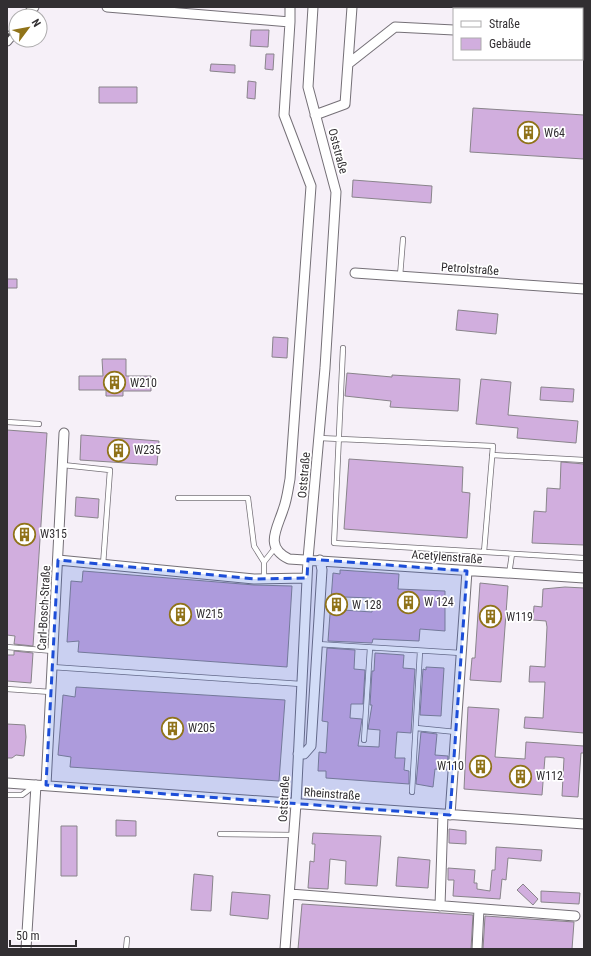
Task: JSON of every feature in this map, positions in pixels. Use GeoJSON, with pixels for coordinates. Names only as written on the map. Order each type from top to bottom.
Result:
{"type":"FeatureCollection","features":[{"type":"Feature","properties":{"kind":"street"},"geometry":{"type":"LineString","coordinates":[[107,7],[290,22]]}},
{"type":"Feature","properties":{"kind":"street"},"geometry":{"type":"LineString","coordinates":[[275,548],[274,537],[284,509],[290,479],[310,186],[284,115],[290,7]]}},
{"type":"Feature","properties":{"kind":"street","name":"Oststraße"},"geometry":{"type":"LineString","coordinates":[[285,949],[296,804],[308,559],[319,438],[336,192],[308,87],[313,7]]}},
{"type":"Feature","properties":{"kind":"street"},"geometry":{"type":"LineString","coordinates":[[315,115],[344,104],[352,7]]}},
{"type":"Feature","properties":{"kind":"street"},"geometry":{"type":"LineString","coordinates":[[348,64],[395,27],[453,30]]}},
{"type":"Feature","properties":{"kind":"street","name":"Petrolstraße"},"geometry":{"type":"LineString","coordinates":[[355,273],[584,289]]}},
{"type":"Feature","properties":{"kind":"street","name":"Carl-Bosch-Straße"},"geometry":{"type":"LineString","coordinates":[[26,949],[51,692],[64,433]]}},
{"type":"Feature","properties":{"kind":"street","name":"Acetylenstraße"},"geometry":{"type":"LineString","coordinates":[[275,548],[280,555],[289,559],[308,559],[584,578]]}},
{"type":"Feature","properties":{"kind":"street"},"geometry":{"type":"LineString","coordinates":[[58,560],[264,579],[307,578]]}},
{"type":"Feature","properties":{"kind":"street"},"geometry":{"type":"LineString","coordinates":[[298,754],[304,754],[311,746],[322,570],[320,560]]}},
{"type":"Feature","properties":{"kind":"street"},"geometry":{"type":"LineString","coordinates":[[440,906],[446,814],[456,732],[467,571]]}},
{"type":"Feature","properties":{"kind":"street","name":"Rheinstraße"},"geometry":{"type":"LineString","coordinates":[[7,783],[584,824]]}},
{"type":"Feature","properties":{"kind":"street"},"geometry":{"type":"LineString","coordinates":[[290,894],[575,916]]}},
{"type":"Feature","properties":{"kind":"street"},"geometry":{"type":"LineString","coordinates":[[477,949],[479,909]]}},
{"type":"Feature","properties":{"kind":"lane"},"geometry":{"type":"LineString","coordinates":[[400,276],[403,238]]}},
{"type":"Feature","properties":{"kind":"lane"},"geometry":{"type":"LineString","coordinates":[[343,348],[334,543],[584,558]]}},
{"type":"Feature","properties":{"kind":"lane"},"geometry":{"type":"LineString","coordinates":[[7,422],[39,424]]}},
{"type":"Feature","properties":{"kind":"lane"},"geometry":{"type":"LineString","coordinates":[[319,438],[493,446],[484,552]]}},
{"type":"Feature","properties":{"kind":"lane"},"geometry":{"type":"LineString","coordinates":[[492,455],[584,460]]}},
{"type":"Feature","properties":{"kind":"lane"},"geometry":{"type":"LineString","coordinates":[[63,465],[110,470],[103,565]]}},
{"type":"Feature","properties":{"kind":"lane"},"geometry":{"type":"LineString","coordinates":[[178,498],[248,498],[254,546],[264,562],[264,579]]}},
{"type":"Feature","properties":{"kind":"lane"},"geometry":{"type":"LineString","coordinates":[[264,562],[275,548]]}},
{"type":"Feature","properties":{"kind":"lane"},"geometry":{"type":"LineString","coordinates":[[509,574],[512,554]]}},
{"type":"Feature","properties":{"kind":"lane"},"geometry":{"type":"LineString","coordinates":[[317,644],[461,653]]}},
{"type":"Feature","properties":{"kind":"lane"},"geometry":{"type":"LineString","coordinates":[[7,647],[53,651]]}},
{"type":"Feature","properties":{"kind":"lane"},"geometry":{"type":"LineString","coordinates":[[364,740],[370,648]]}},
{"type":"Feature","properties":{"kind":"lane"},"geometry":{"type":"LineString","coordinates":[[412,792],[420,651]]}},
{"type":"Feature","properties":{"kind":"lane"},"geometry":{"type":"LineString","coordinates":[[52,667],[301,684]]}},
{"type":"Feature","properties":{"kind":"lane"},"geometry":{"type":"LineString","coordinates":[[7,689],[51,692]]}},
{"type":"Feature","properties":{"kind":"lane"},"geometry":{"type":"LineString","coordinates":[[416,728],[456,732]]}},
{"type":"Feature","properties":{"kind":"lane"},"geometry":{"type":"LineString","coordinates":[[7,795],[22,796],[41,785]]}},
{"type":"Feature","properties":{"kind":"lane"},"geometry":{"type":"LineString","coordinates":[[220,834],[294,835]]}},
{"type":"Feature","properties":{"kind":"lane"},"geometry":{"type":"LineString","coordinates":[[126,949],[127,939]]}},
{"type":"Feature","properties":{"kind":"highlighted area"},"geometry":{"type":"Polygon","coordinates":[[[308,559],[467,571],[450,815],[46,785],[58,560],[254,579],[307,578],[308,559]]]}},
{"type":"Feature","properties":{"kind":"building"},"geometry":{"type":"Polygon","coordinates":[[[251,30],[269,30],[268,47],[250,46],[251,30]]]}},
{"type":"Feature","properties":{"kind":"building"},"geometry":{"type":"Polygon","coordinates":[[[266,54],[274,54],[273,70],[265,69],[266,54]]]}},
{"type":"Feature","properties":{"kind":"building"},"geometry":{"type":"Polygon","coordinates":[[[211,64],[235,65],[235,73],[210,71],[211,64]]]}},
{"type":"Feature","properties":{"kind":"building"},"geometry":{"type":"Polygon","coordinates":[[[248,81],[256,82],[255,99],[247,98],[248,81]]]}},
{"type":"Feature","properties":{"kind":"building"},"geometry":{"type":"Polygon","coordinates":[[[99,87],[137,87],[137,103],[99,103],[99,87]]]}},
{"type":"Feature","properties":{"kind":"building","name":"W64"},"geometry":{"type":"Polygon","coordinates":[[[473,108],[584,115],[584,159],[470,152],[473,108]]]}},
{"type":"Feature","properties":{"kind":"building"},"geometry":{"type":"Polygon","coordinates":[[[353,180],[432,186],[431,203],[352,197],[353,180]]]}},
{"type":"Feature","properties":{"kind":"building"},"geometry":{"type":"Polygon","coordinates":[[[7,279],[17,279],[17,288],[7,288],[7,279]]]}},
{"type":"Feature","properties":{"kind":"building"},"geometry":{"type":"Polygon","coordinates":[[[458,310],[498,314],[496,334],[456,330],[458,310]]]}},
{"type":"Feature","properties":{"kind":"building"},"geometry":{"type":"Polygon","coordinates":[[[273,337],[288,338],[287,358],[272,357],[273,337]]]}},
{"type":"Feature","properties":{"kind":"building","name":"W210"},"geometry":{"type":"Polygon","coordinates":[[[102,359],[126,359],[126,376],[151,376],[151,391],[123,391],[123,396],[106,396],[106,390],[79,390],[79,376],[103,376],[102,359]]]}},
{"type":"Feature","properties":{"kind":"building"},"geometry":{"type":"Polygon","coordinates":[[[347,373],[392,377],[392,375],[460,379],[458,411],[390,407],[391,401],[345,396],[347,373]]]}},
{"type":"Feature","properties":{"kind":"building"},"geometry":{"type":"Polygon","coordinates":[[[481,379],[511,382],[508,415],[578,421],[576,443],[517,438],[518,428],[476,424],[481,379]]]}},
{"type":"Feature","properties":{"kind":"building"},"geometry":{"type":"Polygon","coordinates":[[[541,387],[574,389],[573,402],[540,400],[541,387]]]}},
{"type":"Feature","properties":{"kind":"building","name":"W315"},"geometry":{"type":"Polygon","coordinates":[[[7,430],[47,433],[33,646],[14,644],[15,636],[7,635],[7,430]]]}},
{"type":"Feature","properties":{"kind":"building","name":"W235"},"geometry":{"type":"Polygon","coordinates":[[[81,435],[159,441],[157,465],[80,460],[81,435]]]}},
{"type":"Feature","properties":{"kind":"building"},"geometry":{"type":"Polygon","coordinates":[[[349,459],[463,467],[462,492],[470,493],[467,538],[344,529],[349,459]]]}},
{"type":"Feature","properties":{"kind":"building"},"geometry":{"type":"Polygon","coordinates":[[[561,462],[584,464],[584,545],[532,543],[534,511],[546,512],[547,488],[560,489],[561,462]]]}},
{"type":"Feature","properties":{"kind":"building"},"geometry":{"type":"Polygon","coordinates":[[[76,497],[99,499],[98,518],[75,516],[76,497]]]}},
{"type":"Feature","properties":{"kind":"building","name":"W 128"},"geometry":{"type":"Polygon","coordinates":[[[340,570],[399,574],[398,589],[445,591],[445,631],[420,629],[419,641],[373,639],[372,643],[328,641],[333,573],[340,574],[340,570]],[[344,597],[343,610],[372,612],[372,598],[344,597]]]}},
{"type":"Feature","properties":{"kind":"building","name":"W215"},"geometry":{"type":"Polygon","coordinates":[[[83,571],[254,585],[292,586],[287,667],[78,652],[79,641],[67,642],[71,581],[82,582],[83,571]]]}},
{"type":"Feature","properties":{"kind":"building","name":"W119"},"geometry":{"type":"Polygon","coordinates":[[[480,583],[508,586],[501,682],[470,680],[472,658],[475,658],[480,583]]]}},
{"type":"Feature","properties":{"kind":"building"},"geometry":{"type":"Polygon","coordinates":[[[565,587],[584,588],[584,733],[524,728],[525,717],[543,718],[545,682],[529,682],[530,666],[545,667],[547,627],[546,621],[533,620],[534,606],[542,607],[543,589],[565,587]]]}},
{"type":"Feature","properties":{"kind":"building"},"geometry":{"type":"Polygon","coordinates":[[[327,648],[355,650],[354,669],[365,670],[363,704],[351,704],[350,718],[362,719],[358,746],[379,747],[380,730],[368,729],[372,705],[370,705],[372,671],[374,671],[375,653],[404,655],[403,668],[415,669],[411,733],[397,732],[395,758],[405,758],[404,770],[409,771],[409,784],[326,778],[326,771],[318,771],[319,752],[326,753],[328,722],[322,721],[327,648]]]}},
{"type":"Feature","properties":{"kind":"building"},"geometry":{"type":"Polygon","coordinates":[[[14,651],[33,653],[31,683],[7,681],[7,655],[14,655],[14,651]]]}},
{"type":"Feature","properties":{"kind":"building"},"geometry":{"type":"Polygon","coordinates":[[[426,667],[444,668],[441,716],[420,715],[423,669],[426,670],[426,667]]]}},
{"type":"Feature","properties":{"kind":"building","name":"W205"},"geometry":{"type":"Polygon","coordinates":[[[76,687],[285,700],[279,781],[70,767],[71,757],[58,755],[63,695],[75,697],[76,687]]]}},
{"type":"Feature","properties":{"kind":"building"},"geometry":{"type":"Polygon","coordinates":[[[468,707],[499,709],[495,757],[525,759],[526,742],[584,746],[584,753],[581,753],[578,797],[562,796],[564,758],[556,757],[545,757],[542,795],[464,789],[468,707]]]}},
{"type":"Feature","properties":{"kind":"building"},"geometry":{"type":"Polygon","coordinates":[[[7,724],[25,725],[26,737],[24,756],[16,755],[12,758],[7,758],[7,724]]]}},
{"type":"Feature","properties":{"kind":"building"},"geometry":{"type":"Polygon","coordinates":[[[421,732],[437,734],[435,755],[448,756],[447,770],[435,769],[433,787],[416,784],[421,732]]]}},
{"type":"Feature","properties":{"kind":"building"},"geometry":{"type":"Polygon","coordinates":[[[116,820],[136,821],[136,836],[116,836],[116,820]]]}},
{"type":"Feature","properties":{"kind":"building"},"geometry":{"type":"Polygon","coordinates":[[[61,826],[77,826],[77,876],[61,876],[61,826]]]}},
{"type":"Feature","properties":{"kind":"building"},"geometry":{"type":"Polygon","coordinates":[[[449,829],[466,831],[466,844],[449,843],[449,829]]]}},
{"type":"Feature","properties":{"kind":"building"},"geometry":{"type":"Polygon","coordinates":[[[313,833],[381,836],[377,886],[345,884],[346,861],[330,859],[328,889],[308,888],[310,861],[314,862],[315,844],[312,844],[313,833]]]}},
{"type":"Feature","properties":{"kind":"building"},"geometry":{"type":"Polygon","coordinates":[[[496,847],[542,850],[541,861],[508,858],[506,880],[502,879],[500,899],[453,896],[454,880],[448,880],[448,868],[475,870],[474,883],[477,883],[477,889],[490,891],[492,870],[495,870],[496,847]]]}},
{"type":"Feature","properties":{"kind":"building"},"geometry":{"type":"Polygon","coordinates":[[[398,857],[430,860],[428,888],[396,886],[398,857]]]}},
{"type":"Feature","properties":{"kind":"building"},"geometry":{"type":"Polygon","coordinates":[[[194,874],[213,876],[211,911],[191,910],[194,874]]]}},
{"type":"Feature","properties":{"kind":"building"},"geometry":{"type":"Polygon","coordinates":[[[523,884],[538,899],[533,905],[517,890],[523,884]]]}},
{"type":"Feature","properties":{"kind":"building"},"geometry":{"type":"Polygon","coordinates":[[[541,891],[580,893],[579,904],[541,902],[541,891]]]}},
{"type":"Feature","properties":{"kind":"building"},"geometry":{"type":"Polygon","coordinates":[[[232,892],[270,895],[268,919],[230,915],[232,892]]]}},
{"type":"Feature","properties":{"kind":"building"},"geometry":{"type":"Polygon","coordinates":[[[302,904],[473,915],[471,949],[298,949],[302,904]]]}},
{"type":"Feature","properties":{"kind":"building"},"geometry":{"type":"Polygon","coordinates":[[[485,916],[574,922],[572,949],[483,949],[485,916]]]}},
{"type":"Feature","properties":{"kind":"place","name":"W64"},"geometry":{"type":"Point","coordinates":[528,133]}},
{"type":"Feature","properties":{"kind":"place","name":"W210"},"geometry":{"type":"Point","coordinates":[115,383]}},
{"type":"Feature","properties":{"kind":"place","name":"W235"},"geometry":{"type":"Point","coordinates":[119,450]}},
{"type":"Feature","properties":{"kind":"place","name":"W315"},"geometry":{"type":"Point","coordinates":[24,534]}},
{"type":"Feature","properties":{"kind":"place","name":"W 124"},"geometry":{"type":"Point","coordinates":[408,602]}},
{"type":"Feature","properties":{"kind":"place","name":"W 128"},"geometry":{"type":"Point","coordinates":[336,605]}},
{"type":"Feature","properties":{"kind":"place","name":"W215"},"geometry":{"type":"Point","coordinates":[180,614]}},
{"type":"Feature","properties":{"kind":"place","name":"W119"},"geometry":{"type":"Point","coordinates":[491,617]}},
{"type":"Feature","properties":{"kind":"place","name":"W205"},"geometry":{"type":"Point","coordinates":[172,728]}},
{"type":"Feature","properties":{"kind":"place","name":"W110"},"geometry":{"type":"Point","coordinates":[480,766]}},
{"type":"Feature","properties":{"kind":"place","name":"W112"},"geometry":{"type":"Point","coordinates":[521,776]}}]}
